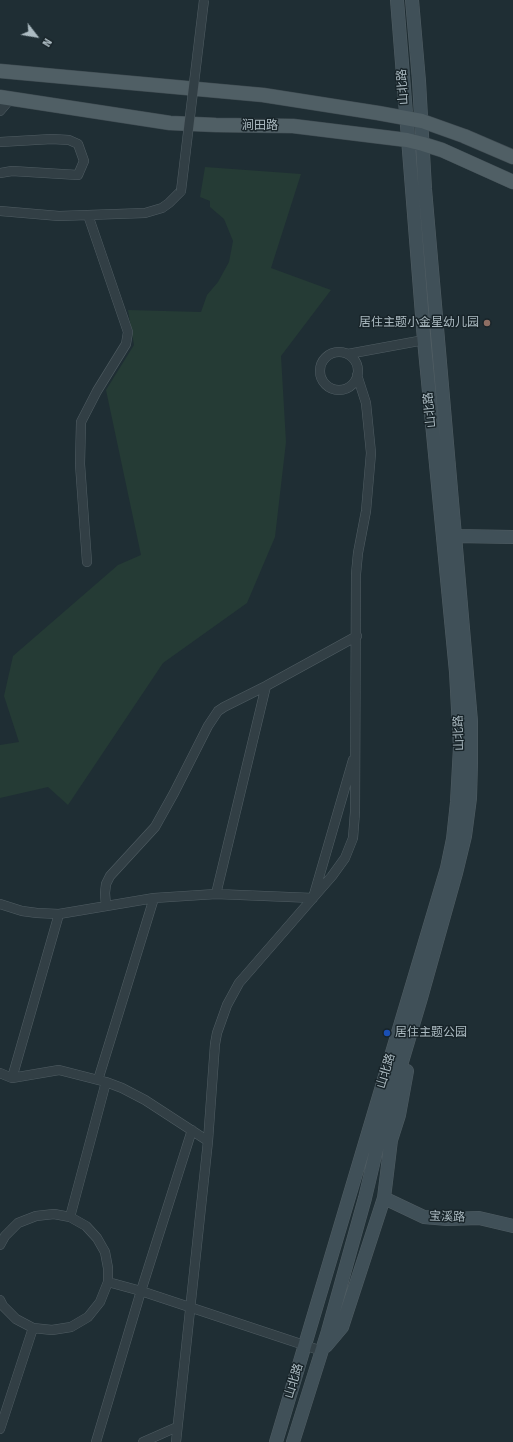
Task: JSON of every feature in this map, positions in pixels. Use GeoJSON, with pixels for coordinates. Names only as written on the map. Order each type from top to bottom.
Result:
{"type":"FeatureCollection","features":[{"type":"Feature","properties":{"kind":"main road","name":"山北路"},"geometry":{"type":"LineString","coordinates":[[276,1442],[447,868],[456,815],[460,755],[456,672],[424,340],[405,118],[397,0]]}},
{"type":"Feature","properties":{"kind":"main road","name":"山北路"},"geometry":{"type":"LineString","coordinates":[[293,1442],[322,1351],[363,1205],[379,1139],[460,861],[470,798],[471,721],[426,189],[412,0]]}},
{"type":"Feature","properties":{"kind":"main road"},"geometry":{"type":"LineString","coordinates":[[0,71],[263,95],[405,118],[422,121],[464,136],[513,157]]}},
{"type":"Feature","properties":{"kind":"main road","name":"涧田路"},"geometry":{"type":"LineString","coordinates":[[5,98],[170,123],[216,126],[293,126],[407,140],[423,144],[463,159],[513,182]]}},
{"type":"Feature","properties":{"kind":"main road"},"geometry":{"type":"LineString","coordinates":[[456,536],[513,537]]}},
{"type":"Feature","properties":{"kind":"main road"},"geometry":{"type":"LineString","coordinates":[[322,1351],[342,1327],[384,1198],[390,1145],[399,1115],[421,998]]}},
{"type":"Feature","properties":{"kind":"main road","name":"宝溪路"},"geometry":{"type":"LineString","coordinates":[[384,1198],[424,1217],[447,1219],[479,1218],[513,1226]]}},
{"type":"Feature","properties":{"kind":"street"},"geometry":{"type":"LineString","coordinates":[[0,211],[59,216],[145,212],[154,211],[169,203],[181,191],[204,0]]}},
{"type":"Feature","properties":{"kind":"street"},"geometry":{"type":"LineString","coordinates":[[0,111],[5,98]]}},
{"type":"Feature","properties":{"kind":"street"},"geometry":{"type":"LineString","coordinates":[[0,142],[52,139],[69,140],[78,144],[84,161],[78,175],[12,170],[0,173]]}},
{"type":"Feature","properties":{"kind":"street"},"geometry":{"type":"LineString","coordinates":[[87,562],[80,464],[81,422],[97,391],[126,344],[128,332],[88,215]]}},
{"type":"Feature","properties":{"kind":"street"},"geometry":{"type":"LineString","coordinates":[[357,375],[354,381],[345,388],[339,389],[327,385],[320,375],[322,363],[330,354],[336,352],[348,354],[424,340]]}},
{"type":"Feature","properties":{"kind":"street"},"geometry":{"type":"LineString","coordinates":[[176,1442],[208,1141],[215,1044],[221,1019],[239,983],[313,898],[342,862],[353,838],[356,812],[356,574],[358,553],[366,511],[371,453],[366,403],[357,375],[356,363],[348,354]]}},
{"type":"Feature","properties":{"kind":"street"},"geometry":{"type":"LineString","coordinates":[[106,906],[106,884],[110,876],[155,827],[213,717],[224,707],[266,686],[357,636]]}},
{"type":"Feature","properties":{"kind":"street"},"geometry":{"type":"LineString","coordinates":[[216,894],[266,686]]}},
{"type":"Feature","properties":{"kind":"street"},"geometry":{"type":"LineString","coordinates":[[313,898],[356,747]]}},
{"type":"Feature","properties":{"kind":"street"},"geometry":{"type":"LineString","coordinates":[[0,904],[37,913],[59,914],[154,898],[216,894],[313,898]]}},
{"type":"Feature","properties":{"kind":"street"},"geometry":{"type":"LineString","coordinates":[[70,1217],[102,1080],[154,898]]}},
{"type":"Feature","properties":{"kind":"street"},"geometry":{"type":"LineString","coordinates":[[12,1078],[59,914]]}},
{"type":"Feature","properties":{"kind":"street"},"geometry":{"type":"LineString","coordinates":[[0,1073],[12,1078],[59,1070],[102,1080],[145,1100],[208,1141]]}},
{"type":"Feature","properties":{"kind":"street"},"geometry":{"type":"LineString","coordinates":[[96,1442],[141,1291],[192,1130]]}},
{"type":"Feature","properties":{"kind":"street"},"geometry":{"type":"LineString","coordinates":[[0,1245],[5,1236],[18,1223],[36,1216],[54,1214],[70,1217],[86,1226],[97,1238],[105,1252],[108,1268],[108,1282],[100,1302],[88,1317],[71,1327],[52,1330],[32,1328],[16,1319],[3,1306],[0,1300]]}},
{"type":"Feature","properties":{"kind":"street"},"geometry":{"type":"LineString","coordinates":[[108,1282],[141,1291],[322,1351]]}},
{"type":"Feature","properties":{"kind":"street"},"geometry":{"type":"LineString","coordinates":[[0,1429],[32,1328]]}},
{"type":"Feature","properties":{"kind":"street"},"geometry":{"type":"LineString","coordinates":[[143,1442],[177,1427]]}},
{"type":"Feature","properties":{"kind":"green space"},"geometry":{"type":"Polygon","coordinates":[[[205,167],[301,174],[271,268],[331,290],[281,356],[286,442],[275,537],[247,603],[163,663],[68,805],[48,787],[0,798],[0,745],[19,742],[4,696],[13,656],[118,565],[141,555],[106,390],[134,345],[128,310],[201,312],[207,295],[218,282],[229,262],[233,241],[224,219],[210,207],[210,201],[200,197],[205,167]]]}},
{"type":"Feature","properties":{"kind":"place","name":"居住主题小金星幼儿园"},"geometry":{"type":"Point","coordinates":[487,323]}},
{"type":"Feature","properties":{"kind":"place","name":"居住主题公园"},"geometry":{"type":"Point","coordinates":[387,1033]}}]}
